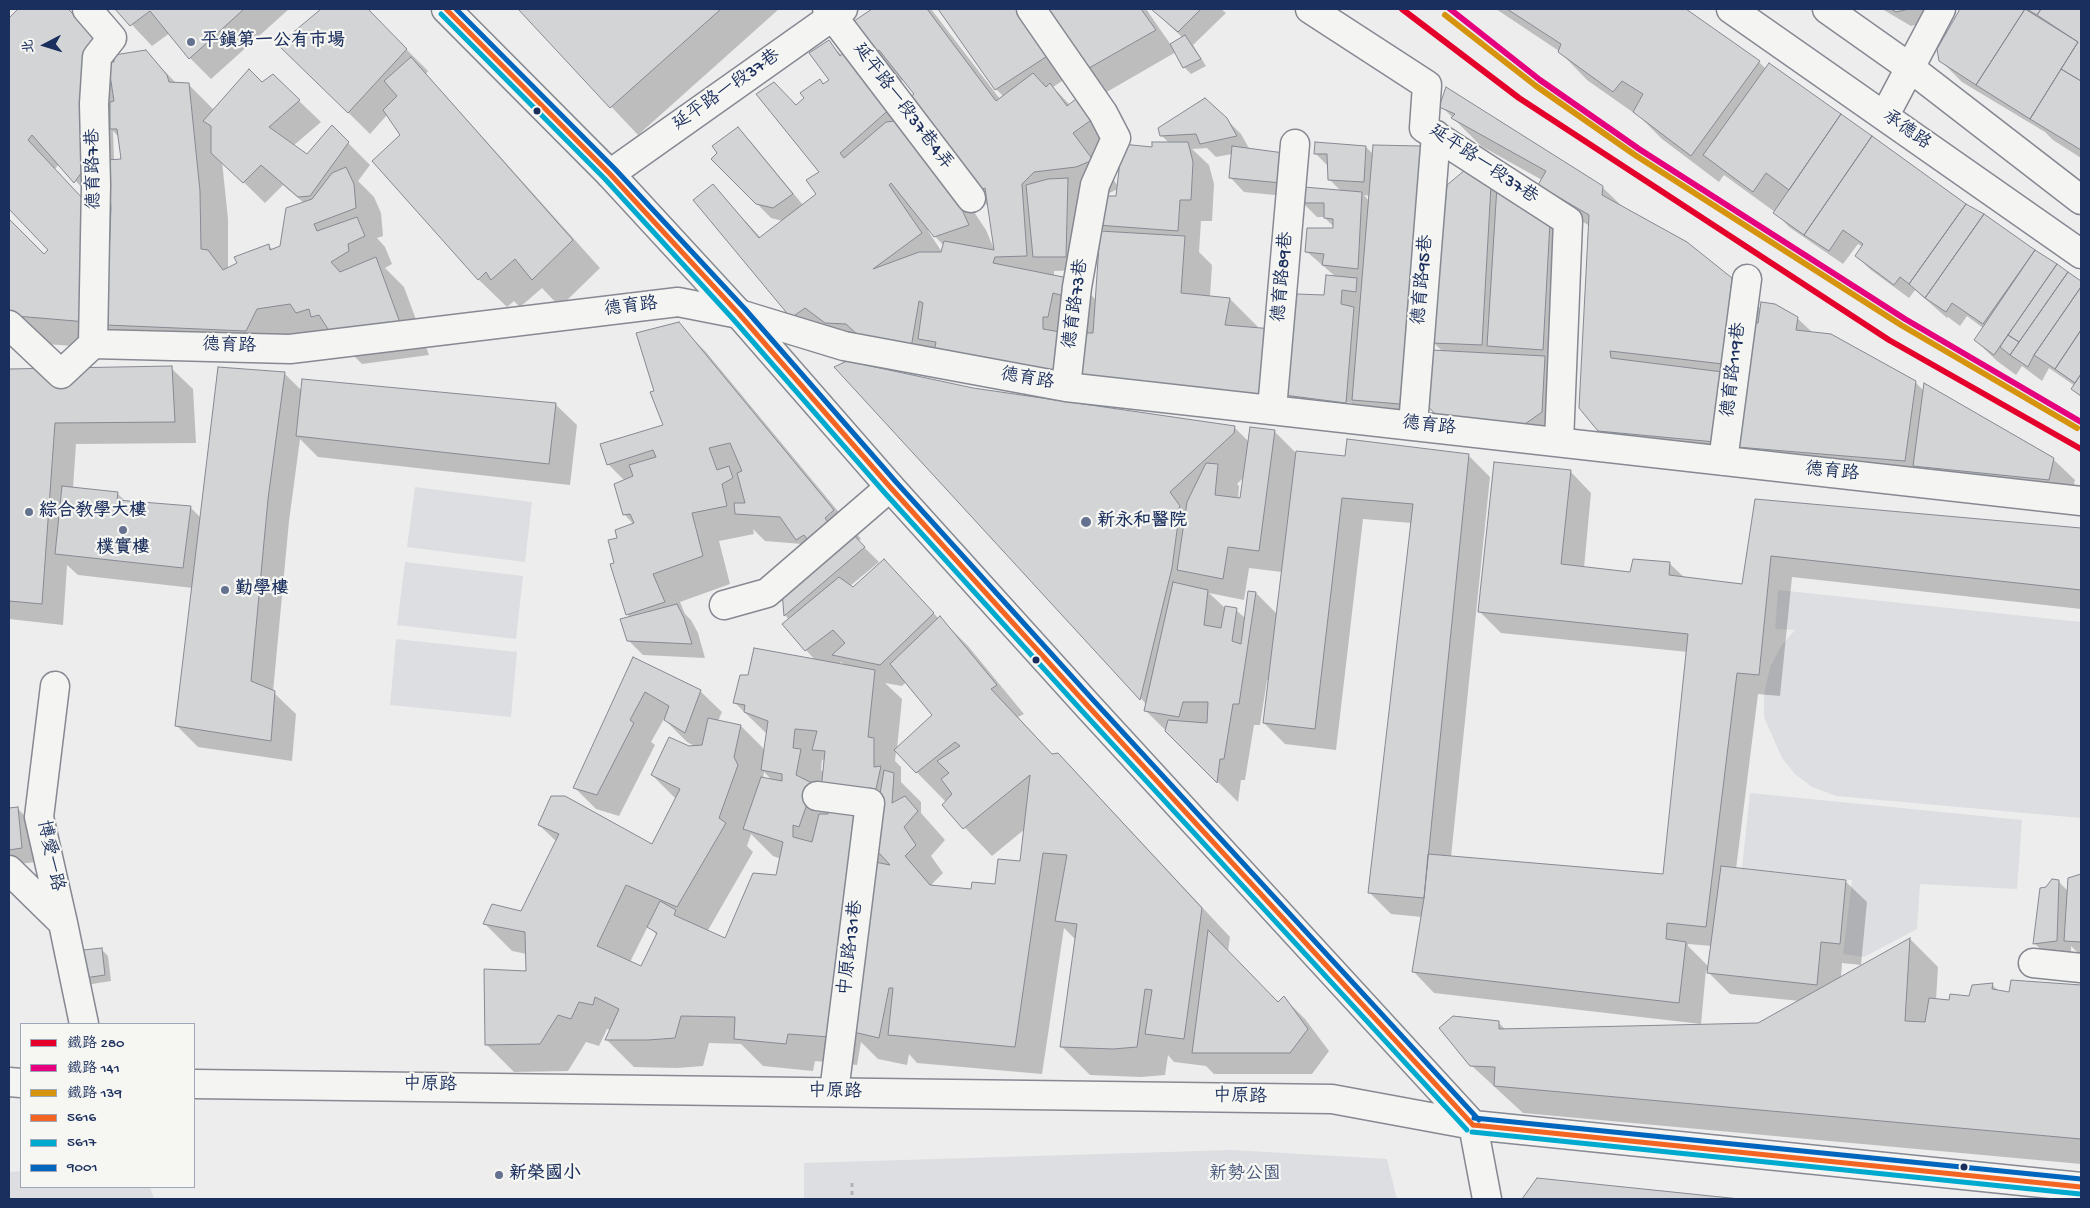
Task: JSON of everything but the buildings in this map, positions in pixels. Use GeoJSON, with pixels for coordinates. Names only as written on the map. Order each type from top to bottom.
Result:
{"type":"FeatureCollection","features":[{"type":"Feature","properties":{"kind":"main road","name":"德育路7巷"},"geometry":{"type":"LineString","coordinates":[[87,9],[112,38],[97,57],[94,104],[96,185],[93,344]]}},
{"type":"Feature","properties":{"kind":"main road"},"geometry":{"type":"LineString","coordinates":[[446,9],[610,174],[739,314],[890,487],[1473,1125],[1486,1199]]}},
{"type":"Feature","properties":{"kind":"main road","name":"德育路73巷"},"geometry":{"type":"LineString","coordinates":[[1031,9],[1103,113],[1116,138],[1095,185],[1077,287],[1066,387]]}},
{"type":"Feature","properties":{"kind":"main road","name":"延平路一段37巷"},"geometry":{"type":"LineString","coordinates":[[1310,9],[1427,85],[1424,128],[1568,221],[1559,442]]}},
{"type":"Feature","properties":{"kind":"main road","name":"承德路"},"geometry":{"type":"LineString","coordinates":[[1731,9],[1761,17],[1885,115],[2081,254]]}},
{"type":"Feature","properties":{"kind":"main road"},"geometry":{"type":"LineString","coordinates":[[1827,9],[1909,67],[2081,200]]}},
{"type":"Feature","properties":{"kind":"main road"},"geometry":{"type":"LineString","coordinates":[[1885,115],[1941,9]]}},
{"type":"Feature","properties":{"kind":"main road","name":"延平路一段37巷"},"geometry":{"type":"LineString","coordinates":[[610,174],[835,11]]}},
{"type":"Feature","properties":{"kind":"main road","name":"延平路一段37巷4弄"},"geometry":{"type":"LineString","coordinates":[[835,11],[971,198]]}},
{"type":"Feature","properties":{"kind":"main road","name":"德育路95巷"},"geometry":{"type":"LineString","coordinates":[[1413,425],[1436,135]]}},
{"type":"Feature","properties":{"kind":"main road","name":"德育路89巷"},"geometry":{"type":"LineString","coordinates":[[1272,409],[1295,144]]}},
{"type":"Feature","properties":{"kind":"main road","name":"德育路119巷"},"geometry":{"type":"LineString","coordinates":[[1724,461],[1747,279]]}},
{"type":"Feature","properties":{"kind":"main road","name":"德育路"},"geometry":{"type":"LineString","coordinates":[[93,344],[290,349],[678,302],[739,314],[844,346],[1066,387],[2081,501]]}},
{"type":"Feature","properties":{"kind":"main road"},"geometry":{"type":"LineString","coordinates":[[9,325],[61,374],[93,344]]}},
{"type":"Feature","properties":{"kind":"main road"},"geometry":{"type":"LineString","coordinates":[[724,605],[766,593],[890,487]]}},
{"type":"Feature","properties":{"kind":"main road","name":"博愛一路"},"geometry":{"type":"LineString","coordinates":[[55,686],[39,817],[64,923],[84,1023]]}},
{"type":"Feature","properties":{"kind":"main road","name":"中原路131巷"},"geometry":{"type":"LineString","coordinates":[[818,796],[870,803],[834,1092]]}},
{"type":"Feature","properties":{"kind":"main road"},"geometry":{"type":"LineString","coordinates":[[9,870],[64,923]]}},
{"type":"Feature","properties":{"kind":"main road"},"geometry":{"type":"LineString","coordinates":[[2033,963],[2081,968]]}},
{"type":"Feature","properties":{"kind":"main road","name":"中原路"},"geometry":{"type":"LineString","coordinates":[[195,1084],[1332,1099],[1473,1125],[2081,1187]]}},
{"type":"Feature","properties":{"kind":"path"},"geometry":{"type":"LineString","coordinates":[[852,1183],[852,1199]]}},
{"type":"Feature","properties":{"kind":"green space"},"geometry":{"type":"Polygon","coordinates":[[[415,487],[532,502],[525,562],[407,547],[415,487]]]}},
{"type":"Feature","properties":{"kind":"green space"},"geometry":{"type":"Polygon","coordinates":[[[405,562],[523,576],[516,639],[397,625],[405,562]]]}},
{"type":"Feature","properties":{"kind":"green space"},"geometry":{"type":"Polygon","coordinates":[[[1778,590],[2081,622],[2081,818],[1836,796],[1812,787],[1795,774],[1782,758],[1764,717],[1764,694],[1770,667],[1781,646],[1795,630],[1775,629],[1778,590]]]}},
{"type":"Feature","properties":{"kind":"green space"},"geometry":{"type":"Polygon","coordinates":[[[396,639],[517,652],[511,717],[390,705],[396,639]]]}},
{"type":"Feature","properties":{"kind":"green space"},"geometry":{"type":"Polygon","coordinates":[[[1750,793],[2022,820],[2017,889],[1920,884],[1917,929],[1864,957],[1843,954],[1852,880],[1742,868],[1750,793]]]}},
{"type":"Feature","properties":{"kind":"green space","name":"新勢公園"},"geometry":{"type":"Polygon","coordinates":[[[1232,1150],[1387,1159],[1397,1199],[804,1199],[804,1163],[1232,1150]]]}},
{"type":"Feature","properties":{"kind":"green space"},"geometry":{"type":"Polygon","coordinates":[[[20,1171],[20,1188],[150,1188],[154,1199],[9,1199],[9,1172],[20,1171]]]}},
{"type":"Feature","properties":{"kind":"rail line","name":"280"},"geometry":{"type":"LineString","coordinates":[[1402,9],[1519,98],[1889,340],[2081,449]]}},
{"type":"Feature","properties":{"kind":"rail line","name":"141"},"geometry":{"type":"LineString","coordinates":[[1450,9],[1540,80],[1639,149],[1905,319],[2081,422]]}},
{"type":"Feature","properties":{"kind":"rail line","name":"139"},"geometry":{"type":"LineString","coordinates":[[1445,15],[1536,86],[1635,155],[1901,325],[2077,428]]}},
{"type":"Feature","properties":{"kind":"transit line","name":"5616"},"geometry":{"type":"LineString","coordinates":[[446,9],[610,174],[739,314],[890,487],[1088,706],[1473,1125]]}},
{"type":"Feature","properties":{"kind":"transit line","name":"9001"},"geometry":{"type":"LineString","coordinates":[[456,9],[615,169],[745,309],[896,482],[1094,701],[1479,1120]]}},
{"type":"Feature","properties":{"kind":"transit line","name":"5617"},"geometry":{"type":"LineString","coordinates":[[441,14],[605,179],[733,319],[884,492],[1082,711],[1467,1130]]}},
{"type":"Feature","properties":{"kind":"transit line","name":"9001"},"geometry":{"type":"LineString","coordinates":[[1474,1118],[2081,1179]]}},
{"type":"Feature","properties":{"kind":"transit line","name":"5616"},"geometry":{"type":"LineString","coordinates":[[1473,1125],[2081,1187]]}},
{"type":"Feature","properties":{"kind":"transit line","name":"5617"},"geometry":{"type":"LineString","coordinates":[[1472,1132],[2080,1194]]}},
{"type":"Feature","properties":{"kind":"place","name":"平鎮第一公有市場"},"geometry":{"type":"Point","coordinates":[191,42]}},
{"type":"Feature","properties":{"kind":"place","name":"綜合教學大樓"},"geometry":{"type":"Point","coordinates":[29,512]}},
{"type":"Feature","properties":{"kind":"place","name":"新永和醫院"},"geometry":{"type":"Point","coordinates":[1086,522]}},
{"type":"Feature","properties":{"kind":"place","name":"樸實樓"},"geometry":{"type":"Point","coordinates":[123,530]}},
{"type":"Feature","properties":{"kind":"place","name":"勤學樓"},"geometry":{"type":"Point","coordinates":[225,590]}},
{"type":"Feature","properties":{"kind":"place","name":"新榮國小"},"geometry":{"type":"Point","coordinates":[499,1175]}}]}
